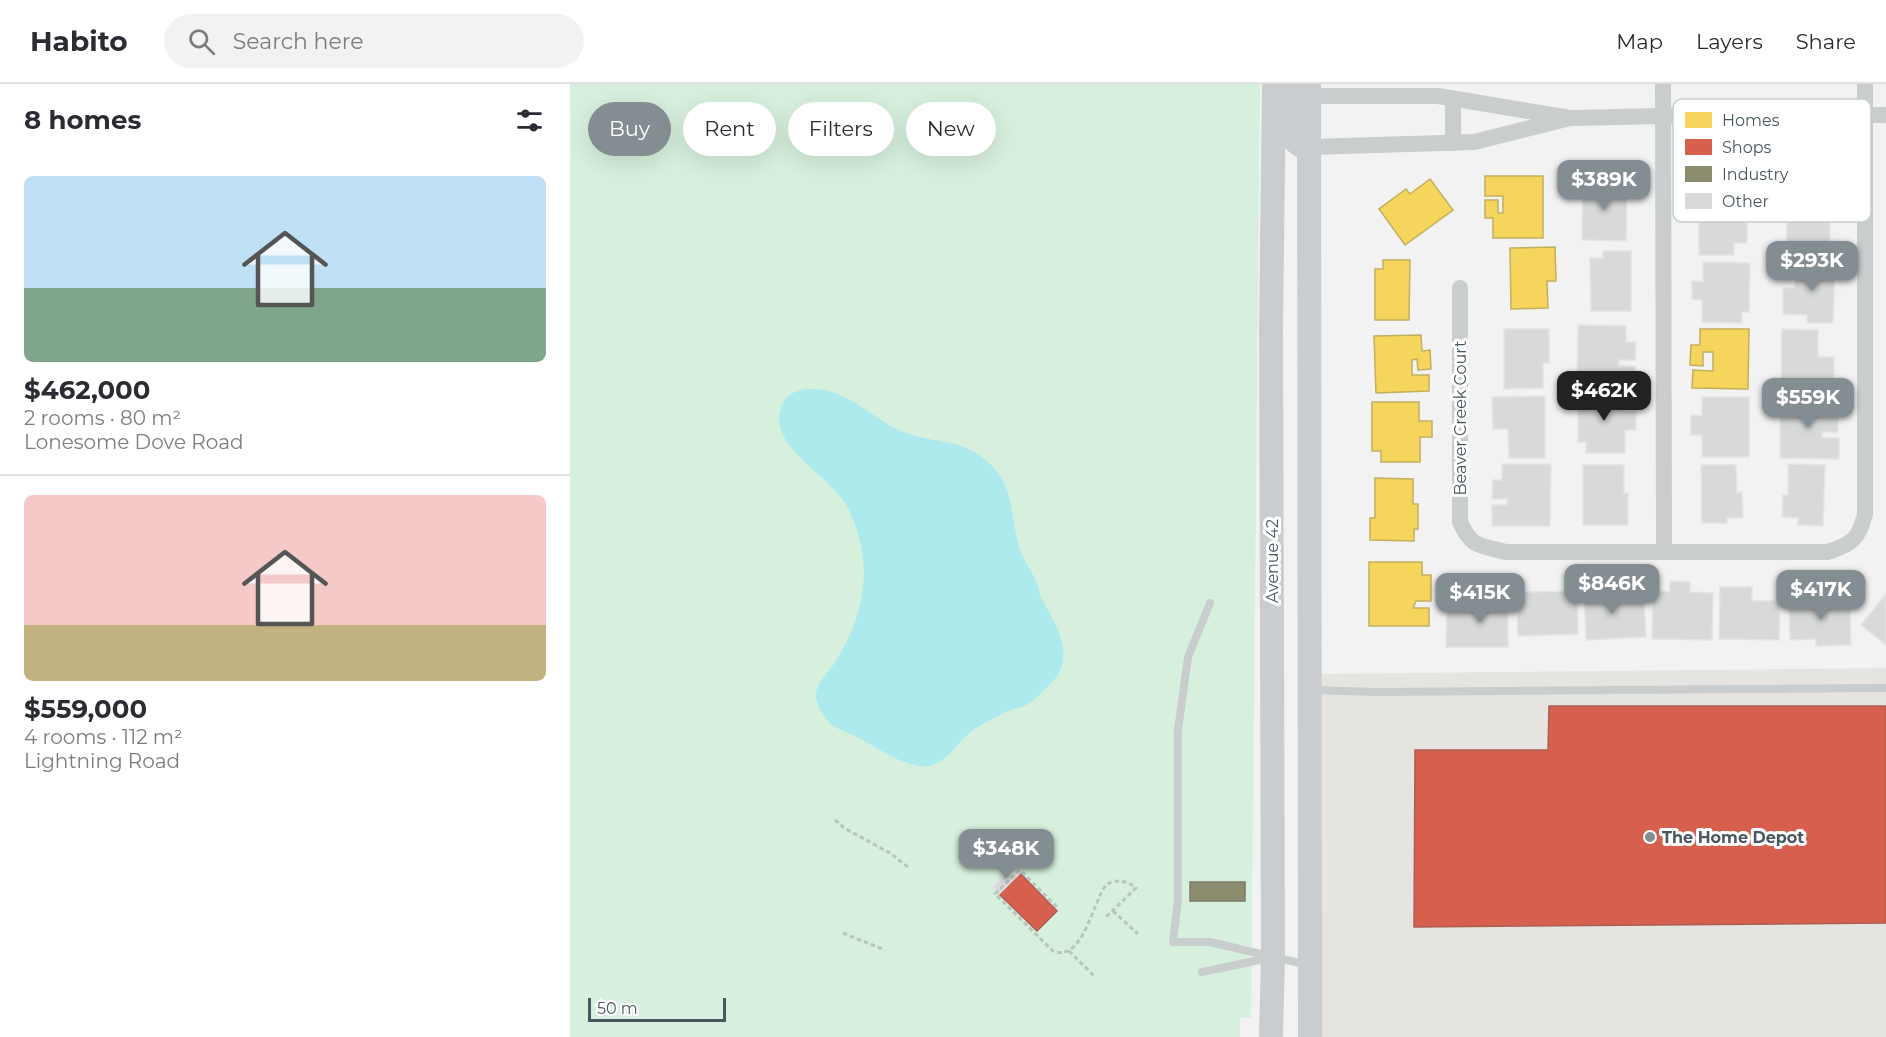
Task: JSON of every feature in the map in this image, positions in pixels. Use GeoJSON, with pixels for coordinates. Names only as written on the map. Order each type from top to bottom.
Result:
{"type":"FeatureCollection","features":[{"type":"Feature","properties":{"kind":"street","name":"Avenue 42"},"geometry":{"type":"LineString","coordinates":[[1270,1037],[1273,957],[1271,328],[1274,84]]}},
{"type":"Feature","properties":{"kind":"street"},"geometry":{"type":"LineString","coordinates":[[1663,84],[1664,551],[1827,552],[1842,548],[1856,538],[1865,514],[1865,222]]}},
{"type":"Feature","properties":{"kind":"street"},"geometry":{"type":"LineString","coordinates":[[1310,1037],[1310,147],[1303,88],[1438,96],[1570,118],[1673,116]]}},
{"type":"Feature","properties":{"kind":"street"},"geometry":{"type":"LineString","coordinates":[[1453,99],[1453,143]]}},
{"type":"Feature","properties":{"kind":"street"},"geometry":{"type":"LineString","coordinates":[[1310,147],[1474,142],[1570,118]]}},
{"type":"Feature","properties":{"kind":"street","name":"Beaver Creek Court"},"geometry":{"type":"LineString","coordinates":[[1460,288],[1460,522],[1465,532],[1474,543],[1506,552],[1664,551]]}},
{"type":"Feature","properties":{"kind":"lane"},"geometry":{"type":"LineString","coordinates":[[1210,603],[1188,657],[1178,730],[1178,900],[1173,942],[1210,942],[1311,966]]}},
{"type":"Feature","properties":{"kind":"lane"},"geometry":{"type":"LineString","coordinates":[[1310,690],[1389,692],[1886,688]]}},
{"type":"Feature","properties":{"kind":"lane"},"geometry":{"type":"LineString","coordinates":[[1202,972],[1273,957]]}},
{"type":"Feature","properties":{"kind":"path"},"geometry":{"type":"LineString","coordinates":[[835,820],[844,828],[890,853],[909,868]]}},
{"type":"Feature","properties":{"kind":"path"},"geometry":{"type":"LineString","coordinates":[[1057,907],[1020,870],[995,894],[1053,951],[1064,953],[1077,943],[1106,885],[1117,881],[1131,883],[1136,888],[1106,917]]}},
{"type":"Feature","properties":{"kind":"path"},"geometry":{"type":"LineString","coordinates":[[1113,911],[1138,934]]}},
{"type":"Feature","properties":{"kind":"path"},"geometry":{"type":"LineString","coordinates":[[843,933],[885,950]]}},
{"type":"Feature","properties":{"kind":"path"},"geometry":{"type":"LineString","coordinates":[[1069,951],[1094,976]]}},
{"type":"Feature","properties":{"kind":"shaded area"},"geometry":{"type":"Polygon","coordinates":[[[1886,668],[1886,1037],[1322,1037],[1321,674],[1886,668]]]}},
{"type":"Feature","properties":{"kind":"green space"},"geometry":{"type":"Polygon","coordinates":[[[570,84],[1260,84],[1251,1018],[1240,1018],[1240,1037],[570,1037],[570,84]]]}},
{"type":"Feature","properties":{"kind":"water"},"geometry":{"type":"Polygon","coordinates":[[[808,389],[835,393],[900,431],[952,443],[969,449],[988,462],[1003,480],[1010,500],[1019,548],[1061,638],[1062,666],[1057,677],[1037,697],[1029,704],[1010,710],[976,728],[946,758],[933,765],[921,766],[902,761],[835,727],[820,710],[817,701],[816,694],[819,685],[836,661],[854,624],[860,606],[864,569],[862,549],[849,510],[830,485],[791,448],[783,434],[779,420],[784,401],[792,393],[808,389]]]}},
{"type":"Feature","properties":{"kind":"building: Homes"},"geometry":{"type":"Polygon","coordinates":[[[1485,176],[1543,176],[1543,238],[1493,238],[1493,218],[1485,218],[1485,200],[1498,200],[1498,213],[1503,213],[1503,196],[1485,196],[1485,176]]]}},
{"type":"Feature","properties":{"kind":"building: Homes"},"geometry":{"type":"Polygon","coordinates":[[[1430,179],[1453,210],[1405,245],[1379,209],[1406,189],[1410,194],[1430,179]]]}},
{"type":"Feature","properties":{"kind":"building: Homes"},"geometry":{"type":"Polygon","coordinates":[[[1555,247],[1556,281],[1547,281],[1548,308],[1511,309],[1510,248],[1555,247]]]}},
{"type":"Feature","properties":{"kind":"building: Homes"},"geometry":{"type":"Polygon","coordinates":[[[1383,260],[1410,260],[1409,320],[1375,320],[1375,269],[1383,269],[1383,260]]]}},
{"type":"Feature","properties":{"kind":"building: Homes"},"geometry":{"type":"Polygon","coordinates":[[[1700,329],[1749,329],[1748,389],[1692,388],[1693,370],[1713,371],[1713,352],[1703,352],[1703,366],[1690,365],[1691,345],[1700,345],[1700,329]]]}},
{"type":"Feature","properties":{"kind":"building: Homes"},"geometry":{"type":"Polygon","coordinates":[[[1421,335],[1422,351],[1430,350],[1431,369],[1418,370],[1417,359],[1412,360],[1412,375],[1429,375],[1429,391],[1376,393],[1374,336],[1421,335]]]}},
{"type":"Feature","properties":{"kind":"building: Homes"},"geometry":{"type":"Polygon","coordinates":[[[1372,402],[1419,402],[1419,421],[1432,421],[1432,437],[1420,437],[1420,462],[1381,462],[1381,451],[1372,451],[1372,402]]]}},
{"type":"Feature","properties":{"kind":"building: Homes"},"geometry":{"type":"Polygon","coordinates":[[[1375,478],[1413,479],[1413,504],[1418,504],[1418,529],[1414,529],[1414,541],[1370,540],[1370,518],[1375,518],[1375,478]]]}},
{"type":"Feature","properties":{"kind":"building: Homes"},"geometry":{"type":"Polygon","coordinates":[[[1369,562],[1422,562],[1422,575],[1431,575],[1431,601],[1416,601],[1413,608],[1429,608],[1429,626],[1369,626],[1369,562]]]}},
{"type":"Feature","properties":{"kind":"building: Shops","name":"The Home Depot"},"geometry":{"type":"Polygon","coordinates":[[[1549,706],[1886,706],[1886,923],[1414,927],[1415,750],[1548,750],[1549,706]]]}},
{"type":"Feature","properties":{"kind":"building: Shops"},"geometry":{"type":"Polygon","coordinates":[[[1020,873],[1057,911],[1037,931],[999,894],[1020,873]]]}},
{"type":"Feature","properties":{"kind":"building: Industry"},"geometry":{"type":"Polygon","coordinates":[[[1190,882],[1245,882],[1245,901],[1190,901],[1190,882]]]}},
{"type":"Feature","properties":{"kind":"building: Other"},"geometry":{"type":"Polygon","coordinates":[[[1583,180],[1627,181],[1626,241],[1582,240],[1583,180]]]}},
{"type":"Feature","properties":{"kind":"building: Other"},"geometry":{"type":"Polygon","coordinates":[[[1699,222],[1747,222],[1747,243],[1734,243],[1734,255],[1699,255],[1699,222]]]}},
{"type":"Feature","properties":{"kind":"building: Other"},"geometry":{"type":"Polygon","coordinates":[[[1787,222],[1830,222],[1830,255],[1787,255],[1787,222]]]}},
{"type":"Feature","properties":{"kind":"building: Other"},"geometry":{"type":"Polygon","coordinates":[[[1603,251],[1631,251],[1631,311],[1591,311],[1590,258],[1603,258],[1603,251]]]}},
{"type":"Feature","properties":{"kind":"building: Other"},"geometry":{"type":"Polygon","coordinates":[[[1796,261],[1835,262],[1833,323],[1807,323],[1807,315],[1783,314],[1783,288],[1795,288],[1796,261]]]}},
{"type":"Feature","properties":{"kind":"building: Other"},"geometry":{"type":"Polygon","coordinates":[[[1703,262],[1750,263],[1749,312],[1742,312],[1742,323],[1702,322],[1702,300],[1692,299],[1692,281],[1703,282],[1703,262]]]}},
{"type":"Feature","properties":{"kind":"building: Other"},"geometry":{"type":"Polygon","coordinates":[[[1578,325],[1626,326],[1626,342],[1636,342],[1635,360],[1619,360],[1619,366],[1635,366],[1635,386],[1577,385],[1578,325]]]}},
{"type":"Feature","properties":{"kind":"building: Other"},"geometry":{"type":"Polygon","coordinates":[[[1504,329],[1549,329],[1549,363],[1543,363],[1543,388],[1504,389],[1504,329]]]}},
{"type":"Feature","properties":{"kind":"building: Other"},"geometry":{"type":"Polygon","coordinates":[[[1782,329],[1818,330],[1818,357],[1834,357],[1834,391],[1781,390],[1782,329]]]}},
{"type":"Feature","properties":{"kind":"building: Other"},"geometry":{"type":"Polygon","coordinates":[[[1578,393],[1624,393],[1624,411],[1636,411],[1636,430],[1625,430],[1625,453],[1586,453],[1586,442],[1578,442],[1578,393]]]}},
{"type":"Feature","properties":{"kind":"building: Other"},"geometry":{"type":"Polygon","coordinates":[[[1545,396],[1545,458],[1509,458],[1508,429],[1493,429],[1492,397],[1545,396]]]}},
{"type":"Feature","properties":{"kind":"building: Other"},"geometry":{"type":"Polygon","coordinates":[[[1702,397],[1749,397],[1749,457],[1702,457],[1702,435],[1691,435],[1691,415],[1702,416],[1702,397]]]}},
{"type":"Feature","properties":{"kind":"building: Other"},"geometry":{"type":"Polygon","coordinates":[[[1780,397],[1829,397],[1829,414],[1838,415],[1838,432],[1822,432],[1822,438],[1839,438],[1839,459],[1780,458],[1780,397]]]}},
{"type":"Feature","properties":{"kind":"building: Other"},"geometry":{"type":"Polygon","coordinates":[[[1502,464],[1551,464],[1550,526],[1492,526],[1492,505],[1507,505],[1507,499],[1492,499],[1493,480],[1502,480],[1502,464]]]}},
{"type":"Feature","properties":{"kind":"building: Other"},"geometry":{"type":"Polygon","coordinates":[[[1788,464],[1825,465],[1823,526],[1798,525],[1798,518],[1782,517],[1783,495],[1788,495],[1788,464]]]}},
{"type":"Feature","properties":{"kind":"building: Other"},"geometry":{"type":"Polygon","coordinates":[[[1583,465],[1624,465],[1624,493],[1628,493],[1628,525],[1583,525],[1583,465]]]}},
{"type":"Feature","properties":{"kind":"building: Other"},"geometry":{"type":"Polygon","coordinates":[[[1701,465],[1736,465],[1737,493],[1742,492],[1743,518],[1727,518],[1727,523],[1702,523],[1701,465]]]}},
{"type":"Feature","properties":{"kind":"building: Other"},"geometry":{"type":"Polygon","coordinates":[[[1670,581],[1690,582],[1690,592],[1713,593],[1712,640],[1652,639],[1653,591],[1670,592],[1670,581]]]}},
{"type":"Feature","properties":{"kind":"building: Other"},"geometry":{"type":"Polygon","coordinates":[[[1617,586],[1618,601],[1644,600],[1646,637],[1586,640],[1584,587],[1617,586]]]}},
{"type":"Feature","properties":{"kind":"building: Other"},"geometry":{"type":"Polygon","coordinates":[[[1720,587],[1752,587],[1752,601],[1780,601],[1779,640],[1719,639],[1720,587]]]}},
{"type":"Feature","properties":{"kind":"building: Other"},"geometry":{"type":"Polygon","coordinates":[[[1577,591],[1578,634],[1518,636],[1517,592],[1577,591]]]}},
{"type":"Feature","properties":{"kind":"building: Other"},"geometry":{"type":"Polygon","coordinates":[[[1886,594],[1886,645],[1861,625],[1886,594]]]}},
{"type":"Feature","properties":{"kind":"building: Other"},"geometry":{"type":"Polygon","coordinates":[[[1475,595],[1508,595],[1508,647],[1446,647],[1447,610],[1475,610],[1475,595]]]}},
{"type":"Feature","properties":{"kind":"building: Other"},"geometry":{"type":"Polygon","coordinates":[[[1850,599],[1851,645],[1816,646],[1816,639],[1790,640],[1789,600],[1850,599]]]}},
{"type":"Feature","properties":{"kind":"building: Other"},"geometry":{"type":"Polygon","coordinates":[[[1013,866],[1020,873],[999,894],[992,887],[1013,866]]]}},
{"type":"Feature","properties":{"kind":"place","name":"The Home Depot"},"geometry":{"type":"Point","coordinates":[1650,837]}}]}
